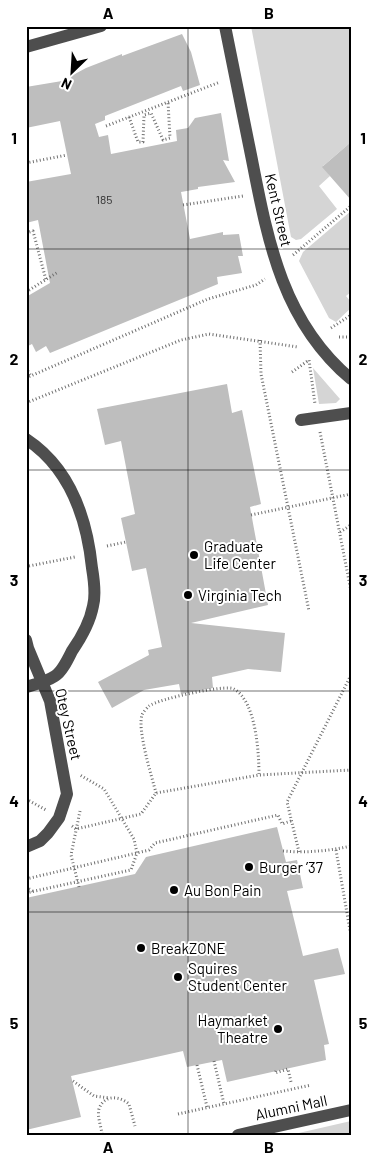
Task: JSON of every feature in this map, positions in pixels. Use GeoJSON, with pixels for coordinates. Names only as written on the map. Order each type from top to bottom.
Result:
{"type":"FeatureCollection","features":[{"type":"Feature","properties":{"kind":"street"},"geometry":{"type":"LineString","coordinates":[[26,47],[101,26]]}},
{"type":"Feature","properties":{"kind":"street","name":"Kent Street"},"geometry":{"type":"LineString","coordinates":[[225,26],[264,222],[276,265],[285,290],[314,339],[327,356],[351,379]]}},
{"type":"Feature","properties":{"kind":"street"},"geometry":{"type":"LineString","coordinates":[[301,420],[351,413]]}},
{"type":"Feature","properties":{"kind":"street"},"geometry":{"type":"LineString","coordinates":[[26,439],[55,465],[75,498],[90,552],[93,578],[93,606],[81,637],[57,676],[26,687]]}},
{"type":"Feature","properties":{"kind":"street","name":"Otey Street"},"geometry":{"type":"LineString","coordinates":[[26,640],[50,701],[65,777],[67,794],[60,818]]}},
{"type":"Feature","properties":{"kind":"street"},"geometry":{"type":"LineString","coordinates":[[26,847],[40,841],[60,818]]}},
{"type":"Feature","properties":{"kind":"street","name":"Alumni Mall"},"geometry":{"type":"LineString","coordinates":[[238,1135],[351,1110]]}},
{"type":"Feature","properties":{"kind":"path"},"geometry":{"type":"LineString","coordinates":[[106,126],[223,81]]}},
{"type":"Feature","properties":{"kind":"path"},"geometry":{"type":"LineString","coordinates":[[129,117],[138,142],[142,142],[144,115],[150,113],[163,140],[170,138],[168,102]]}},
{"type":"Feature","properties":{"kind":"path"},"geometry":{"type":"LineString","coordinates":[[26,164],[67,156]]}},
{"type":"Feature","properties":{"kind":"path"},"geometry":{"type":"LineString","coordinates":[[183,205],[246,195]]}},
{"type":"Feature","properties":{"kind":"path"},"geometry":{"type":"LineString","coordinates":[[292,255],[351,206]]}},
{"type":"Feature","properties":{"kind":"path"},"geometry":{"type":"LineString","coordinates":[[26,233],[33,232],[46,280]]}},
{"type":"Feature","properties":{"kind":"path"},"geometry":{"type":"LineString","coordinates":[[26,292],[58,272]]}},
{"type":"Feature","properties":{"kind":"path"},"geometry":{"type":"LineString","coordinates":[[26,378],[208,299],[256,285],[268,277]]}},
{"type":"Feature","properties":{"kind":"path"},"geometry":{"type":"LineString","coordinates":[[331,328],[351,314]]}},
{"type":"Feature","properties":{"kind":"path"},"geometry":{"type":"LineString","coordinates":[[26,402],[181,340],[209,334],[298,347]]}},
{"type":"Feature","properties":{"kind":"path"},"geometry":{"type":"LineString","coordinates":[[339,337],[351,337]]}},
{"type":"Feature","properties":{"kind":"path"},"geometry":{"type":"LineString","coordinates":[[260,340],[261,374],[309,611]]}},
{"type":"Feature","properties":{"kind":"path"},"geometry":{"type":"LineString","coordinates":[[292,372],[309,360],[332,498],[351,591]]}},
{"type":"Feature","properties":{"kind":"path"},"geometry":{"type":"LineString","coordinates":[[26,368],[31,376]]}},
{"type":"Feature","properties":{"kind":"path"},"geometry":{"type":"LineString","coordinates":[[251,515],[351,494]]}},
{"type":"Feature","properties":{"kind":"path"},"geometry":{"type":"LineString","coordinates":[[340,532],[351,524]]}},
{"type":"Feature","properties":{"kind":"path"},"geometry":{"type":"LineString","coordinates":[[106,546],[126,542]]}},
{"type":"Feature","properties":{"kind":"path"},"geometry":{"type":"LineString","coordinates":[[29,566],[78,556]]}},
{"type":"Feature","properties":{"kind":"path"},"geometry":{"type":"LineString","coordinates":[[299,852],[287,802],[351,674]]}},
{"type":"Feature","properties":{"kind":"path"},"geometry":{"type":"LineString","coordinates":[[156,793],[143,738],[142,714],[159,701],[196,692],[228,687],[235,689],[242,697],[250,714],[259,753],[259,775]]}},
{"type":"Feature","properties":{"kind":"path"},"geometry":{"type":"LineString","coordinates":[[26,799],[76,829],[141,814],[156,793],[259,775],[351,770]]}},
{"type":"Feature","properties":{"kind":"path"},"geometry":{"type":"LineString","coordinates":[[26,893],[131,870],[137,853],[134,839],[104,788],[73,772]]}},
{"type":"Feature","properties":{"kind":"path"},"geometry":{"type":"LineString","coordinates":[[79,886],[71,855],[80,810]]}},
{"type":"Feature","properties":{"kind":"path"},"geometry":{"type":"LineString","coordinates":[[26,878],[149,850],[155,842],[278,815],[282,824],[291,821]]}},
{"type":"Feature","properties":{"kind":"path"},"geometry":{"type":"LineString","coordinates":[[283,851],[336,850],[351,846]]}},
{"type":"Feature","properties":{"kind":"path"},"geometry":{"type":"LineString","coordinates":[[336,850],[351,936]]}},
{"type":"Feature","properties":{"kind":"path"},"geometry":{"type":"LineString","coordinates":[[26,887],[34,892]]}},
{"type":"Feature","properties":{"kind":"path"},"geometry":{"type":"LineString","coordinates":[[214,1061],[224,1104]]}},
{"type":"Feature","properties":{"kind":"path"},"geometry":{"type":"LineString","coordinates":[[198,1065],[207,1107]]}},
{"type":"Feature","properties":{"kind":"path"},"geometry":{"type":"LineString","coordinates":[[276,1071],[276,1073],[288,1069],[291,1082]]}},
{"type":"Feature","properties":{"kind":"path"},"geometry":{"type":"LineString","coordinates":[[73,1081],[94,1096],[120,1098],[129,1104],[135,1126]]}},
{"type":"Feature","properties":{"kind":"path"},"geometry":{"type":"LineString","coordinates":[[178,1114],[311,1085]]}},
{"type":"Feature","properties":{"kind":"path"},"geometry":{"type":"LineString","coordinates":[[102,1134],[99,1110],[104,1102],[112,1098]]}},
{"type":"Feature","properties":{"kind":"shaded area"},"geometry":{"type":"Polygon","coordinates":[[[251,26],[351,26],[351,142],[323,166],[330,176],[319,186],[337,209],[301,239],[296,240],[291,237],[251,26]]]}},
{"type":"Feature","properties":{"kind":"shaded area"},"geometry":{"type":"Polygon","coordinates":[[[351,211],[351,292],[346,296],[351,302],[351,308],[336,322],[329,318],[299,261],[303,252],[351,211]]]}},
{"type":"Feature","properties":{"kind":"shaded area"},"geometry":{"type":"Polygon","coordinates":[[[313,368],[340,399],[336,403],[319,404],[313,368]]]}},
{"type":"Feature","properties":{"kind":"shaded area"},"geometry":{"type":"Polygon","coordinates":[[[351,1121],[351,1135],[290,1135],[351,1121]]]}},
{"type":"Feature","properties":{"kind":"building"},"geometry":{"type":"Polygon","coordinates":[[[182,34],[191,52],[200,85],[183,91],[181,86],[105,116],[105,120],[95,124],[99,137],[108,135],[111,154],[177,141],[176,130],[188,128],[195,118],[221,113],[229,161],[223,160],[235,182],[198,187],[198,189],[181,192],[190,239],[223,232],[223,235],[239,234],[243,256],[238,256],[242,273],[217,277],[218,284],[50,353],[46,346],[36,352],[32,344],[26,347],[26,297],[50,283],[38,220],[26,223],[26,182],[71,174],[60,121],[26,128],[26,87],[62,81],[86,68],[182,34]]]}},
{"type":"Feature","properties":{"kind":"building"},"geometry":{"type":"Polygon","coordinates":[[[351,142],[351,200],[322,167],[351,142]]]}},
{"type":"Feature","properties":{"kind":"building","name":"Graduate Life Center"},"geometry":{"type":"Polygon","coordinates":[[[227,384],[232,413],[242,410],[261,504],[250,507],[268,605],[191,623],[285,633],[281,672],[248,669],[212,677],[213,688],[181,694],[179,684],[144,690],[112,708],[98,682],[149,655],[148,650],[162,647],[146,568],[132,571],[121,518],[135,514],[121,441],[105,445],[97,409],[227,384]]]}},
{"type":"Feature","properties":{"kind":"building","name":"Squires Student Center"},"geometry":{"type":"Polygon","coordinates":[[[277,827],[286,862],[297,860],[303,888],[287,891],[303,956],[338,948],[345,974],[314,980],[329,1044],[324,1045],[326,1060],[227,1082],[222,1060],[187,1067],[183,1051],[71,1076],[81,1117],[26,1130],[26,898],[135,874],[146,857],[277,827]]]}},
{"type":"Feature","properties":{"kind":"place","name":"Graduate Life Center"},"geometry":{"type":"Point","coordinates":[194,555]}},
{"type":"Feature","properties":{"kind":"place","name":"Virginia Tech"},"geometry":{"type":"Point","coordinates":[188,595]}},
{"type":"Feature","properties":{"kind":"place","name":"Burger ’37"},"geometry":{"type":"Point","coordinates":[249,867]}},
{"type":"Feature","properties":{"kind":"place","name":"Au Bon Pain"},"geometry":{"type":"Point","coordinates":[174,890]}},
{"type":"Feature","properties":{"kind":"place","name":"BreakZONE"},"geometry":{"type":"Point","coordinates":[141,948]}},
{"type":"Feature","properties":{"kind":"place","name":"Squires Student Center"},"geometry":{"type":"Point","coordinates":[178,977]}},
{"type":"Feature","properties":{"kind":"place","name":"Haymarket Theatre"},"geometry":{"type":"Point","coordinates":[278,1029]}}]}
